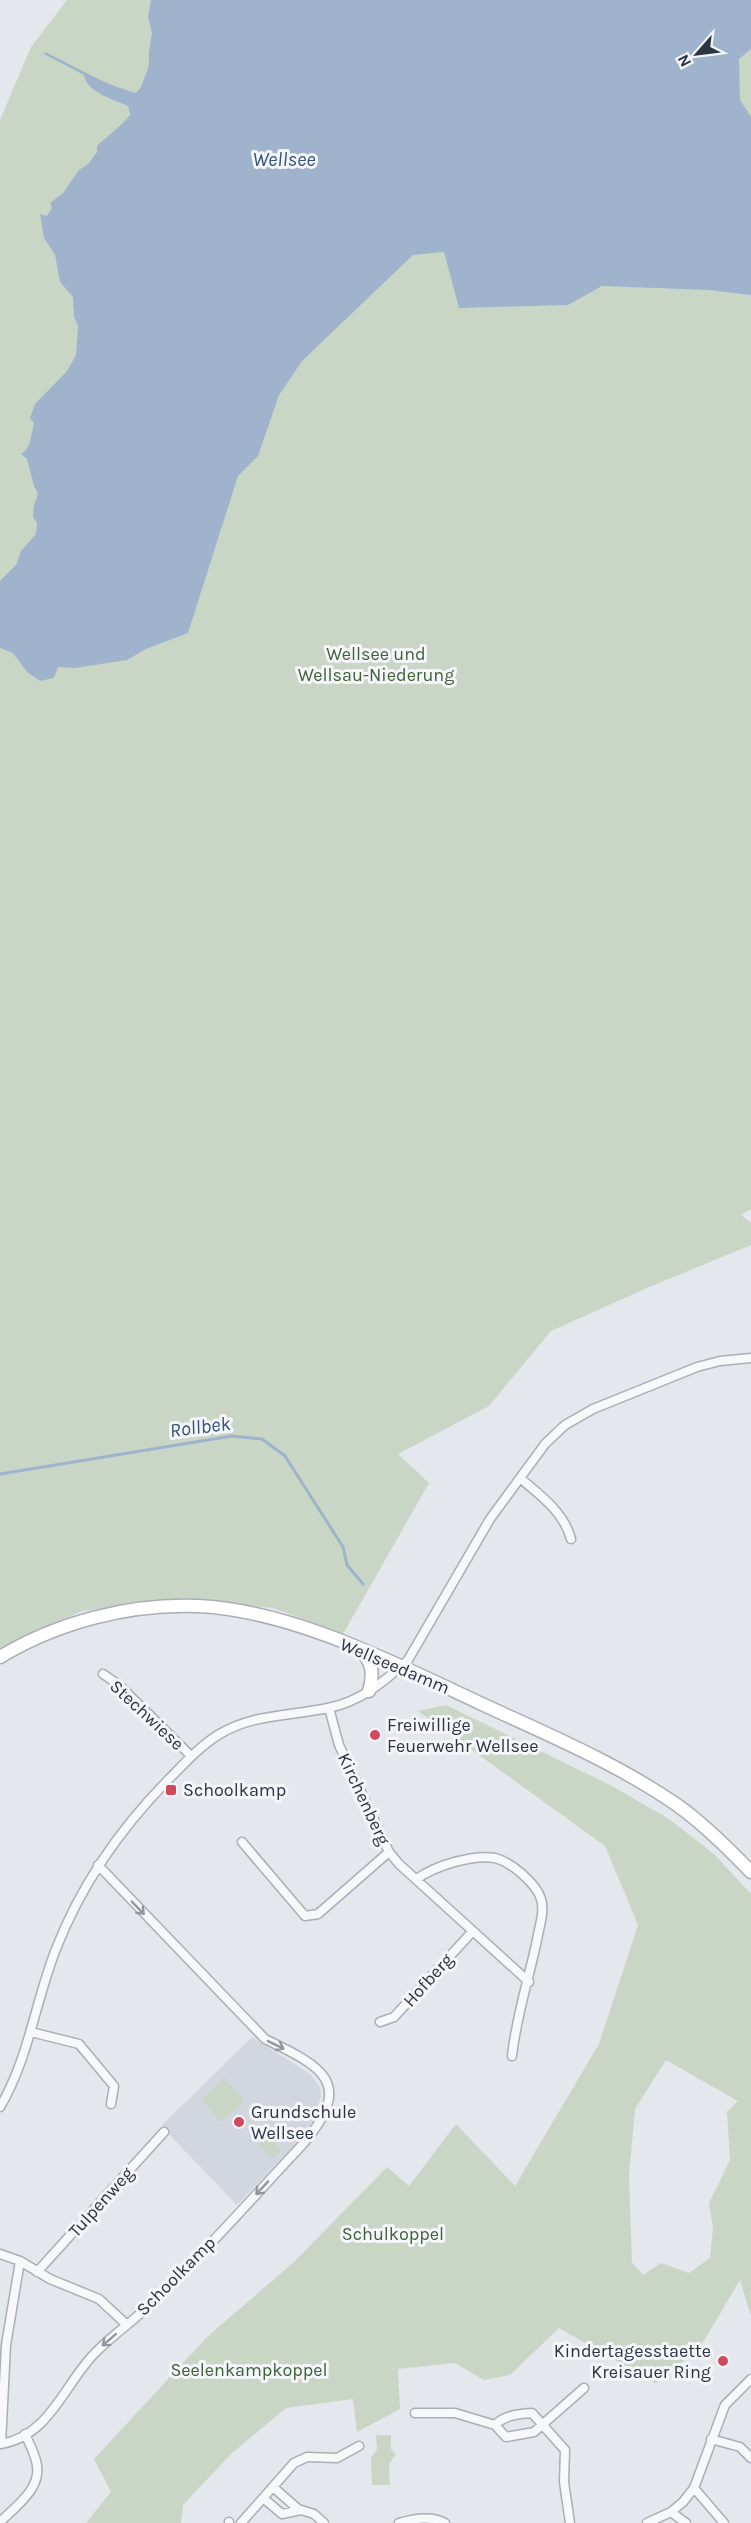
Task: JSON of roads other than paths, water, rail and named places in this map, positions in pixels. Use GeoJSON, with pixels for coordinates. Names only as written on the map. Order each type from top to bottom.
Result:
{"type":"FeatureCollection","features":[{"type":"Feature","properties":{"kind":"main road","name":"Wellseedamm"},"geometry":{"type":"LineString","coordinates":[[0,1657],[33,1640],[81,1621],[124,1612],[165,1606],[200,1606],[258,1614],[358,1648],[585,1753],[662,1795],[691,1815],[751,1872]]}},
{"type":"Feature","properties":{"kind":"main road"},"geometry":{"type":"LineString","coordinates":[[358,1648],[369,1660],[372,1671],[369,1691]]}},
{"type":"Feature","properties":{"kind":"street"},"geometry":{"type":"LineString","coordinates":[[0,2107],[19,2070],[56,1950],[76,1905],[98,1865],[150,1798],[191,1756],[220,1734],[239,1725],[263,1718],[329,1708],[357,1699],[401,1667],[408,1660],[490,1519],[545,1444],[557,1432],[593,1409],[697,1366],[751,1358]]}},
{"type":"Feature","properties":{"kind":"street"},"geometry":{"type":"LineString","coordinates":[[520,1478],[556,1510],[568,1528],[571,1539]]}},
{"type":"Feature","properties":{"kind":"street","name":"Stechwiese"},"geometry":{"type":"LineString","coordinates":[[103,1674],[119,1684],[191,1756]]}},
{"type":"Feature","properties":{"kind":"street","name":"Kirchenberg"},"geometry":{"type":"LineString","coordinates":[[329,1708],[339,1745],[389,1852],[528,1982]]}},
{"type":"Feature","properties":{"kind":"street"},"geometry":{"type":"LineString","coordinates":[[242,1842],[305,1916],[318,1914],[389,1852]]}},
{"type":"Feature","properties":{"kind":"street"},"geometry":{"type":"LineString","coordinates":[[417,1879],[428,1871],[477,1857],[488,1857],[505,1862],[533,1885],[542,1900],[543,1910],[514,2035],[512,2056]]}},
{"type":"Feature","properties":{"kind":"street","name":"Schoolkamp"},"geometry":{"type":"LineString","coordinates":[[1,2444],[25,2434],[53,2412],[95,2352],[158,2298],[316,2128],[325,2111],[329,2085],[324,2075],[300,2057],[265,2039],[98,1865]]}},
{"type":"Feature","properties":{"kind":"street","name":"Hofberg"},"geometry":{"type":"LineString","coordinates":[[380,2022],[394,2017],[472,1932]]}},
{"type":"Feature","properties":{"kind":"street"},"geometry":{"type":"LineString","coordinates":[[31,2032],[79,2044],[114,2086],[111,2103]]}},
{"type":"Feature","properties":{"kind":"street","name":"Tulpenweg"},"geometry":{"type":"LineString","coordinates":[[37,2272],[164,2132]]}},
{"type":"Feature","properties":{"kind":"street"},"geometry":{"type":"LineString","coordinates":[[0,2254],[20,2261],[37,2272],[99,2299],[127,2325]]}},
{"type":"Feature","properties":{"kind":"street"},"geometry":{"type":"LineString","coordinates":[[1,2444],[6,2345],[20,2261]]}},
{"type":"Feature","properties":{"kind":"street"},"geometry":{"type":"LineString","coordinates":[[647,2523],[671,2512],[694,2488],[725,2405],[751,2379]]}},
{"type":"Feature","properties":{"kind":"street"},"geometry":{"type":"LineString","coordinates":[[415,2413],[455,2413],[495,2426],[506,2437],[534,2432],[584,2388]]}},
{"type":"Feature","properties":{"kind":"street"},"geometry":{"type":"LineString","coordinates":[[495,2426],[501,2419],[516,2414],[532,2413],[565,2450],[564,2482],[570,2523]]}},
{"type":"Feature","properties":{"kind":"street"},"geometry":{"type":"LineString","coordinates":[[0,2522],[31,2491],[37,2476],[37,2462],[25,2434]]}},
{"type":"Feature","properties":{"kind":"street"},"geometry":{"type":"LineString","coordinates":[[711,2439],[740,2447],[751,2458]]}},
{"type":"Feature","properties":{"kind":"street"},"geometry":{"type":"LineString","coordinates":[[241,2523],[300,2459],[337,2458],[359,2446]]}},
{"type":"Feature","properties":{"kind":"street"},"geometry":{"type":"LineString","coordinates":[[273,2487],[301,2510],[314,2514],[324,2523]]}},
{"type":"Feature","properties":{"kind":"street"},"geometry":{"type":"LineString","coordinates":[[694,2488],[724,2523]]}},
{"type":"Feature","properties":{"kind":"street"},"geometry":{"type":"LineString","coordinates":[[263,2498],[282,2514],[301,2510]]}},
{"type":"Feature","properties":{"kind":"street"},"geometry":{"type":"LineString","coordinates":[[671,2512],[686,2523]]}},
{"type":"Feature","properties":{"kind":"street"},"geometry":{"type":"LineString","coordinates":[[399,2523],[419,2518],[441,2520],[445,2523]]}},
{"type":"Feature","properties":{"kind":"water","name":"Wellsee"},"geometry":{"type":"Polygon","coordinates":[[[151,0],[751,0],[751,49],[739,59],[740,100],[751,117],[751,295],[709,290],[602,286],[568,305],[459,308],[444,252],[413,255],[302,361],[279,395],[258,456],[238,476],[188,633],[146,649],[127,660],[75,668],[58,667],[54,678],[40,681],[27,672],[13,653],[0,648],[0,581],[16,565],[21,551],[36,534],[37,523],[33,517],[38,494],[27,459],[21,454],[27,449],[30,441],[34,423],[30,418],[35,404],[67,371],[76,355],[78,326],[74,317],[73,297],[60,282],[55,255],[44,238],[40,214],[47,216],[52,208],[50,203],[63,193],[79,170],[88,164],[97,152],[97,146],[130,115],[128,106],[95,91],[84,75],[44,54],[45,52],[101,80],[136,93],[141,87],[149,65],[152,33],[148,17],[151,0]]]}},
{"type":"Feature","properties":{"kind":"waterway","name":"Rollbek"},"geometry":{"type":"LineString","coordinates":[[0,1474],[232,1436],[262,1439],[285,1456],[343,1547],[347,1565],[363,1584]]}},
{"type":"Feature","properties":{"kind":"place","name":"Freiwillige Feuerwehr Wellsee"},"geometry":{"type":"Point","coordinates":[375,1735]}},
{"type":"Feature","properties":{"kind":"place","name":"Schoolkamp"},"geometry":{"type":"Point","coordinates":[171,1790]}},
{"type":"Feature","properties":{"kind":"place","name":"Grundschule Wellsee"},"geometry":{"type":"Point","coordinates":[239,2122]}},
{"type":"Feature","properties":{"kind":"place","name":"Kindertagesstaette Kreisauer Ring"},"geometry":{"type":"Point","coordinates":[723,2361]}},
{"type":"Feature","properties":{"kind":"park label","name":"Wellsee und Wellsau-Niederung"},"geometry":{"type":"Point","coordinates":[376,664]}},
{"type":"Feature","properties":{"kind":"park label","name":"Schulkoppel"},"geometry":{"type":"Point","coordinates":[393,2234]}},
{"type":"Feature","properties":{"kind":"park label","name":"Seelenkampkoppel"},"geometry":{"type":"Point","coordinates":[249,2370]}}]}
